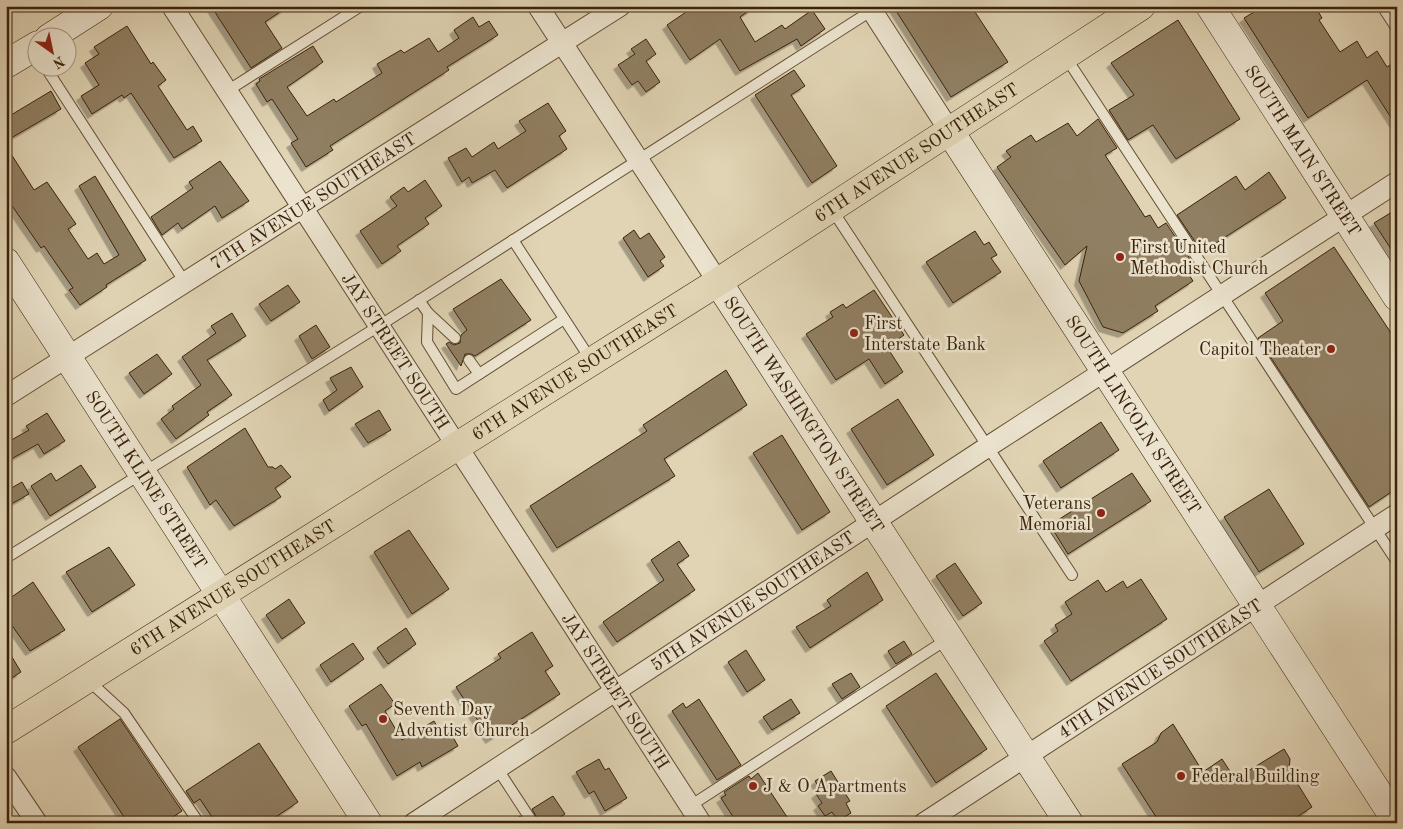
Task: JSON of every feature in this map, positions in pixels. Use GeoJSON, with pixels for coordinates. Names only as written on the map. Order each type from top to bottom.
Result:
{"type":"FeatureCollection","features":[{"type":"Feature","properties":{"kind":"highway","name":"6TH AVENUE SOUTHEAST"},"geometry":{"type":"LineString","coordinates":[[6,730],[718,282],[1141,6]]}},
{"type":"Feature","properties":{"kind":"street"},"geometry":{"type":"LineString","coordinates":[[70,28],[99,6]]}},
{"type":"Feature","properties":{"kind":"street","name":"JAY STREET SOUTH"},"geometry":{"type":"LineString","coordinates":[[172,6],[457,445],[614,693],[695,814]]}},
{"type":"Feature","properties":{"kind":"street","name":"SOUTH WASHINGTON STREET"},"geometry":{"type":"LineString","coordinates":[[538,6],[874,520],[1069,823]]}},
{"type":"Feature","properties":{"kind":"street","name":"7TH AVENUE SOUTHEAST"},"geometry":{"type":"LineString","coordinates":[[6,396],[620,6]]}},
{"type":"Feature","properties":{"kind":"street","name":"SOUTH MAIN STREET"},"geometry":{"type":"LineString","coordinates":[[1210,6],[1397,297]]}},
{"type":"Feature","properties":{"kind":"street","name":"SOUTH LINCOLN STREET"},"geometry":{"type":"LineString","coordinates":[[873,8],[1397,822]]}},
{"type":"Feature","properties":{"kind":"street"},"geometry":{"type":"LineString","coordinates":[[6,64],[28,55]]}},
{"type":"Feature","properties":{"kind":"street","name":"5TH AVENUE SOUTHEAST"},"geometry":{"type":"LineString","coordinates":[[414,823],[874,520],[1397,182]]}},
{"type":"Feature","properties":{"kind":"street","name":"SOUTH KLINE STREET"},"geometry":{"type":"LineString","coordinates":[[6,262],[368,823]]}},
{"type":"Feature","properties":{"kind":"street","name":"4TH AVENUE SOUTHEAST"},"geometry":{"type":"LineString","coordinates":[[924,823],[1397,514]]}},
{"type":"Feature","properties":{"kind":"street"},"geometry":{"type":"LineString","coordinates":[[6,777],[36,823]]}},
{"type":"Feature","properties":{"kind":"lane"},"geometry":{"type":"LineString","coordinates":[[227,92],[361,6]]}},
{"type":"Feature","properties":{"kind":"lane"},"geometry":{"type":"LineString","coordinates":[[1382,6],[1394,17],[1397,29]]}},
{"type":"Feature","properties":{"kind":"lane"},"geometry":{"type":"LineString","coordinates":[[6,558],[379,326],[873,8]]}},
{"type":"Feature","properties":{"kind":"lane"},"geometry":{"type":"LineString","coordinates":[[1065,55],[1397,562]]}},
{"type":"Feature","properties":{"kind":"lane"},"geometry":{"type":"LineString","coordinates":[[58,78],[184,282]]}},
{"type":"Feature","properties":{"kind":"lane"},"geometry":{"type":"LineString","coordinates":[[831,207],[1072,575]]}},
{"type":"Feature","properties":{"kind":"lane"},"geometry":{"type":"LineString","coordinates":[[513,240],[592,361]]}},
{"type":"Feature","properties":{"kind":"lane"},"geometry":{"type":"LineString","coordinates":[[419,300],[428,314],[455,338]]}},
{"type":"Feature","properties":{"kind":"lane"},"geometry":{"type":"LineString","coordinates":[[428,314],[427,342],[456,389],[564,319]]}},
{"type":"Feature","properties":{"kind":"lane"},"geometry":{"type":"LineString","coordinates":[[469,360],[479,374]]}},
{"type":"Feature","properties":{"kind":"lane"},"geometry":{"type":"LineString","coordinates":[[695,814],[950,638]]}},
{"type":"Feature","properties":{"kind":"lane"},"geometry":{"type":"LineString","coordinates":[[87,679],[124,713],[200,823]]}},
{"type":"Feature","properties":{"kind":"lane"},"geometry":{"type":"LineString","coordinates":[[497,768],[533,823]]}},
{"type":"Feature","properties":{"kind":"building"},"geometry":{"type":"Polygon","coordinates":[[[211,6],[289,6],[265,22],[282,48],[251,68],[211,6]]]}},
{"type":"Feature","properties":{"kind":"building"},"geometry":{"type":"Polygon","coordinates":[[[700,6],[756,6],[740,17],[755,42],[782,25],[785,29],[812,10],[825,29],[801,46],[797,39],[740,71],[720,39],[690,60],[667,25],[689,10],[691,12],[700,6]]]}},
{"type":"Feature","properties":{"kind":"building"},"geometry":{"type":"Polygon","coordinates":[[[893,6],[971,6],[1008,62],[951,97],[893,6]]]}},
{"type":"Feature","properties":{"kind":"building"},"geometry":{"type":"Polygon","coordinates":[[[1264,6],[1315,6],[1322,18],[1319,20],[1340,52],[1357,41],[1367,58],[1377,51],[1387,67],[1397,61],[1397,127],[1367,80],[1308,118],[1244,18],[1264,6]]]}},
{"type":"Feature","properties":{"kind":"building"},"geometry":{"type":"Polygon","coordinates":[[[473,17],[479,27],[489,21],[498,35],[447,67],[449,70],[330,146],[333,150],[306,167],[291,143],[298,139],[272,99],[267,102],[256,84],[260,81],[259,79],[313,46],[323,62],[287,87],[307,116],[334,99],[336,102],[382,73],[377,64],[401,50],[404,53],[429,38],[438,52],[459,38],[454,30],[473,17]]]}},
{"type":"Feature","properties":{"kind":"building"},"geometry":{"type":"Polygon","coordinates":[[[1178,20],[1240,119],[1176,159],[1153,125],[1128,140],[1109,110],[1134,95],[1111,63],[1178,20]]]}},
{"type":"Feature","properties":{"kind":"building"},"geometry":{"type":"Polygon","coordinates":[[[127,26],[151,64],[153,62],[166,80],[158,86],[187,130],[193,126],[202,141],[174,158],[131,93],[124,98],[122,95],[92,114],[81,96],[99,85],[85,63],[99,54],[94,47],[127,26]]]}},
{"type":"Feature","properties":{"kind":"building"},"geometry":{"type":"Polygon","coordinates":[[[646,39],[656,54],[646,61],[660,82],[646,92],[638,81],[632,85],[618,65],[635,54],[631,49],[646,39]]]}},
{"type":"Feature","properties":{"kind":"building"},"geometry":{"type":"Polygon","coordinates":[[[794,70],[805,86],[791,95],[837,166],[812,183],[755,95],[794,70]]]}},
{"type":"Feature","properties":{"kind":"building"},"geometry":{"type":"Polygon","coordinates":[[[51,91],[61,109],[6,141],[6,118],[51,91]]]}},
{"type":"Feature","properties":{"kind":"building"},"geometry":{"type":"Polygon","coordinates":[[[548,103],[566,131],[559,136],[567,149],[507,188],[495,170],[472,183],[469,177],[462,182],[448,158],[466,148],[472,157],[494,142],[498,149],[526,131],[519,121],[548,103]]]}},
{"type":"Feature","properties":{"kind":"building"},"geometry":{"type":"Polygon","coordinates":[[[1098,119],[1117,148],[1105,155],[1145,217],[1150,215],[1158,228],[1166,223],[1190,259],[1182,264],[1193,281],[1155,306],[1158,311],[1123,333],[1103,327],[1079,281],[1087,246],[1065,265],[997,167],[1011,157],[1006,151],[1031,135],[1036,142],[1068,123],[1077,136],[1098,119]]]}},
{"type":"Feature","properties":{"kind":"building"},"geometry":{"type":"Polygon","coordinates":[[[6,146],[34,190],[47,182],[76,224],[68,229],[88,259],[97,253],[104,264],[119,255],[79,186],[95,176],[146,260],[106,285],[107,287],[80,305],[69,290],[73,288],[44,246],[41,248],[6,197],[6,146]]]}},
{"type":"Feature","properties":{"kind":"building"},"geometry":{"type":"Polygon","coordinates":[[[220,161],[249,201],[222,218],[215,206],[182,229],[178,223],[162,235],[151,217],[193,188],[189,182],[220,161]]]}},
{"type":"Feature","properties":{"kind":"building"},"geometry":{"type":"Polygon","coordinates":[[[1269,172],[1286,198],[1202,252],[1177,215],[1236,176],[1245,190],[1269,172]]]}},
{"type":"Feature","properties":{"kind":"building"},"geometry":{"type":"Polygon","coordinates":[[[425,180],[442,206],[425,218],[429,224],[397,246],[401,251],[382,264],[360,231],[397,206],[390,197],[404,187],[408,192],[425,180]]]}},
{"type":"Feature","properties":{"kind":"building"},"geometry":{"type":"Polygon","coordinates":[[[1397,209],[1397,258],[1374,223],[1397,209]]]}},
{"type":"Feature","properties":{"kind":"building"},"geometry":{"type":"Polygon","coordinates":[[[634,230],[640,239],[649,233],[665,257],[660,261],[664,266],[648,277],[623,238],[634,230]]]}},
{"type":"Feature","properties":{"kind":"building"},"geometry":{"type":"Polygon","coordinates":[[[975,231],[984,245],[989,242],[997,255],[991,258],[1001,272],[953,303],[926,262],[975,231]]]}},
{"type":"Feature","properties":{"kind":"building"},"geometry":{"type":"Polygon","coordinates":[[[1334,247],[1397,342],[1397,488],[1369,507],[1258,338],[1283,321],[1265,293],[1334,247]]]}},
{"type":"Feature","properties":{"kind":"building"},"geometry":{"type":"Polygon","coordinates":[[[501,279],[531,320],[475,356],[465,354],[461,366],[446,344],[449,342],[454,345],[460,343],[461,335],[467,330],[453,309],[501,279]]]}},
{"type":"Feature","properties":{"kind":"building"},"geometry":{"type":"Polygon","coordinates":[[[288,285],[300,302],[271,321],[259,304],[288,285]]]}},
{"type":"Feature","properties":{"kind":"building"},"geometry":{"type":"Polygon","coordinates":[[[874,290],[904,335],[887,347],[903,372],[885,384],[869,359],[836,380],[806,334],[833,317],[830,312],[843,304],[846,308],[874,290]]]}},
{"type":"Feature","properties":{"kind":"building"},"geometry":{"type":"Polygon","coordinates":[[[232,313],[246,336],[207,360],[232,395],[207,412],[209,415],[176,439],[161,419],[174,409],[172,406],[201,385],[182,357],[216,333],[211,326],[232,313]]]}},
{"type":"Feature","properties":{"kind":"building"},"geometry":{"type":"Polygon","coordinates":[[[316,325],[330,347],[312,359],[299,336],[316,325]]]}},
{"type":"Feature","properties":{"kind":"building"},"geometry":{"type":"Polygon","coordinates":[[[157,354],[172,374],[144,394],[129,373],[157,354]]]}},
{"type":"Feature","properties":{"kind":"building"},"geometry":{"type":"Polygon","coordinates":[[[351,367],[363,387],[329,411],[323,400],[337,390],[330,378],[351,367]]]}},
{"type":"Feature","properties":{"kind":"building"},"geometry":{"type":"Polygon","coordinates":[[[726,370],[747,405],[664,459],[675,476],[557,548],[530,506],[647,431],[643,425],[726,370]]]}},
{"type":"Feature","properties":{"kind":"building"},"geometry":{"type":"Polygon","coordinates":[[[898,399],[934,455],[887,485],[851,429],[898,399]]]}},
{"type":"Feature","properties":{"kind":"building"},"geometry":{"type":"Polygon","coordinates":[[[379,410],[391,430],[368,443],[355,424],[379,410]]]}},
{"type":"Feature","properties":{"kind":"building"},"geometry":{"type":"Polygon","coordinates":[[[47,413],[65,441],[44,454],[38,444],[6,462],[6,443],[29,430],[26,426],[47,413]]]}},
{"type":"Feature","properties":{"kind":"building"},"geometry":{"type":"Polygon","coordinates":[[[1101,422],[1119,450],[1061,488],[1043,461],[1101,422]]]}},
{"type":"Feature","properties":{"kind":"building"},"geometry":{"type":"Polygon","coordinates":[[[245,428],[268,467],[275,469],[281,465],[291,477],[275,488],[281,497],[234,526],[216,500],[210,505],[187,467],[245,428]]]}},
{"type":"Feature","properties":{"kind":"building"},"geometry":{"type":"Polygon","coordinates":[[[782,435],[830,512],[802,530],[753,453],[782,435]]]}},
{"type":"Feature","properties":{"kind":"building"},"geometry":{"type":"Polygon","coordinates":[[[81,465],[96,487],[50,516],[31,486],[51,473],[56,481],[81,465]]]}},
{"type":"Feature","properties":{"kind":"building","name":"Veterans Memorial"},"geometry":{"type":"Polygon","coordinates":[[[1132,473],[1151,501],[1068,554],[1050,525],[1132,473]]]}},
{"type":"Feature","properties":{"kind":"building"},"geometry":{"type":"Polygon","coordinates":[[[22,482],[29,494],[6,507],[6,491],[22,482]]]}},
{"type":"Feature","properties":{"kind":"building"},"geometry":{"type":"Polygon","coordinates":[[[1269,489],[1304,544],[1259,572],[1224,517],[1269,489]]]}},
{"type":"Feature","properties":{"kind":"building"},"geometry":{"type":"Polygon","coordinates":[[[409,530],[449,589],[412,614],[374,552],[409,530]]]}},
{"type":"Feature","properties":{"kind":"building"},"geometry":{"type":"Polygon","coordinates":[[[679,541],[689,556],[677,564],[695,590],[617,642],[603,622],[664,580],[651,560],[679,541]]]}},
{"type":"Feature","properties":{"kind":"building"},"geometry":{"type":"Polygon","coordinates":[[[109,547],[135,585],[92,612],[66,572],[109,547]]]}},
{"type":"Feature","properties":{"kind":"building"},"geometry":{"type":"Polygon","coordinates":[[[955,563],[982,603],[963,616],[936,576],[955,563]]]}},
{"type":"Feature","properties":{"kind":"building"},"geometry":{"type":"Polygon","coordinates":[[[867,572],[883,600],[810,648],[796,627],[831,606],[827,600],[867,572]]]}},
{"type":"Feature","properties":{"kind":"building"},"geometry":{"type":"Polygon","coordinates":[[[1141,579],[1167,619],[1071,681],[1044,641],[1058,631],[1055,625],[1072,614],[1065,602],[1098,580],[1106,592],[1123,581],[1127,588],[1141,579]]]}},
{"type":"Feature","properties":{"kind":"building"},"geometry":{"type":"Polygon","coordinates":[[[33,582],[65,630],[30,651],[6,617],[6,601],[33,582]]]}},
{"type":"Feature","properties":{"kind":"building"},"geometry":{"type":"Polygon","coordinates":[[[289,599],[305,623],[282,639],[266,615],[289,599]]]}},
{"type":"Feature","properties":{"kind":"building"},"geometry":{"type":"Polygon","coordinates":[[[406,628],[416,644],[388,664],[377,648],[406,628]]]}},
{"type":"Feature","properties":{"kind":"building"},"geometry":{"type":"Polygon","coordinates":[[[532,632],[553,666],[545,671],[560,694],[490,739],[456,687],[501,658],[498,654],[532,632]]]}},
{"type":"Feature","properties":{"kind":"building"},"geometry":{"type":"Polygon","coordinates":[[[904,641],[912,654],[896,664],[888,651],[904,641]]]}},
{"type":"Feature","properties":{"kind":"building"},"geometry":{"type":"Polygon","coordinates":[[[353,643],[364,659],[331,682],[320,665],[353,643]]]}},
{"type":"Feature","properties":{"kind":"building"},"geometry":{"type":"Polygon","coordinates":[[[6,647],[21,672],[6,682],[6,647]]]}},
{"type":"Feature","properties":{"kind":"building"},"geometry":{"type":"Polygon","coordinates":[[[746,650],[765,680],[747,692],[728,662],[746,650]]]}},
{"type":"Feature","properties":{"kind":"building"},"geometry":{"type":"Polygon","coordinates":[[[851,673],[860,687],[842,699],[832,684],[851,673]]]}},
{"type":"Feature","properties":{"kind":"building"},"geometry":{"type":"Polygon","coordinates":[[[936,673],[987,749],[936,783],[886,706],[936,673]]]}},
{"type":"Feature","properties":{"kind":"building"},"geometry":{"type":"Polygon","coordinates":[[[381,684],[395,704],[385,711],[402,740],[434,721],[442,735],[449,730],[458,746],[422,767],[420,762],[397,776],[366,724],[362,726],[349,706],[381,684]]]}},
{"type":"Feature","properties":{"kind":"building"},"geometry":{"type":"Polygon","coordinates":[[[699,699],[741,765],[717,780],[672,711],[683,703],[686,708],[699,699]]]}},
{"type":"Feature","properties":{"kind":"building"},"geometry":{"type":"Polygon","coordinates":[[[791,699],[800,713],[772,730],[763,717],[791,699]]]}},
{"type":"Feature","properties":{"kind":"building"},"geometry":{"type":"Polygon","coordinates":[[[120,719],[182,811],[164,823],[128,823],[78,747],[120,719]]]}},
{"type":"Feature","properties":{"kind":"building","name":"Federal Building"},"geometry":{"type":"Polygon","coordinates":[[[1173,724],[1203,772],[1222,759],[1235,779],[1284,749],[1290,759],[1289,770],[1312,807],[1288,823],[1160,823],[1122,764],[1157,742],[1161,733],[1173,724]]]}},
{"type":"Feature","properties":{"kind":"building"},"geometry":{"type":"Polygon","coordinates":[[[259,743],[298,802],[267,823],[216,823],[200,799],[194,803],[186,791],[259,743]]]}},
{"type":"Feature","properties":{"kind":"building"},"geometry":{"type":"Polygon","coordinates":[[[599,759],[605,770],[609,768],[627,798],[605,811],[594,791],[589,794],[576,772],[599,759]]]}},
{"type":"Feature","properties":{"kind":"building"},"geometry":{"type":"Polygon","coordinates":[[[831,771],[850,801],[846,803],[851,813],[838,821],[832,812],[825,816],[818,806],[822,803],[816,794],[821,790],[815,781],[831,771]]]}},
{"type":"Feature","properties":{"kind":"building","name":"J & O Apartments"},"geometry":{"type":"Polygon","coordinates":[[[758,773],[791,823],[737,823],[721,798],[726,795],[724,792],[749,776],[751,779],[758,773]]]}},
{"type":"Feature","properties":{"kind":"building"},"geometry":{"type":"Polygon","coordinates":[[[553,796],[565,814],[551,823],[540,823],[532,809],[553,796]]]}},
{"type":"Feature","properties":{"kind":"building"},"geometry":{"type":"Polygon","coordinates":[[[520,816],[525,823],[510,823],[520,816]]]}},
{"type":"Feature","properties":{"kind":"place","name":"First United Methodist Church"},"geometry":{"type":"Point","coordinates":[1120,257]}},
{"type":"Feature","properties":{"kind":"place","name":"First Interstate Bank"},"geometry":{"type":"Point","coordinates":[854,333]}},
{"type":"Feature","properties":{"kind":"place","name":"Capitol Theater"},"geometry":{"type":"Point","coordinates":[1331,349]}},
{"type":"Feature","properties":{"kind":"place","name":"Veterans Memorial"},"geometry":{"type":"Point","coordinates":[1101,513]}},
{"type":"Feature","properties":{"kind":"place","name":"Seventh Day Adventist Church"},"geometry":{"type":"Point","coordinates":[383,719]}},
{"type":"Feature","properties":{"kind":"place","name":"Federal Building"},"geometry":{"type":"Point","coordinates":[1181,776]}},
{"type":"Feature","properties":{"kind":"place","name":"J & O Apartments"},"geometry":{"type":"Point","coordinates":[753,786]}}]}
